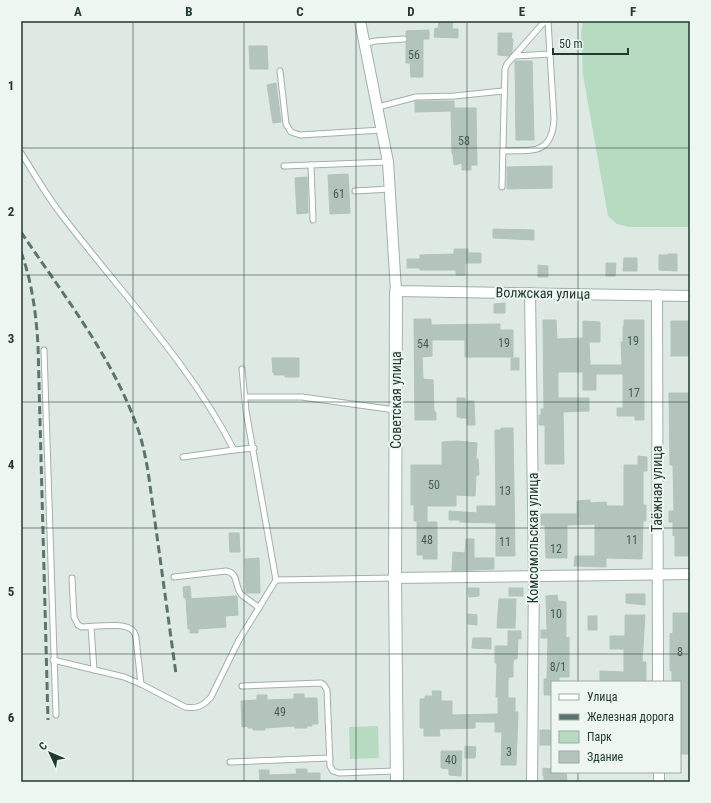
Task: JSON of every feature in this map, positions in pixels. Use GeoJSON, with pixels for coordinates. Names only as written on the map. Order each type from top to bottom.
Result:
{"type":"FeatureCollection","features":[{"type":"Feature","properties":{"kind":"street","name":"Советская улица"},"geometry":{"type":"LineString","coordinates":[[360,21],[388,162],[396,291],[395,578],[397,776]]}},
{"type":"Feature","properties":{"kind":"street","name":"Волжская улица"},"geometry":{"type":"LineString","coordinates":[[396,291],[690,296]]}},
{"type":"Feature","properties":{"kind":"street","name":"Комсомольская улица"},"geometry":{"type":"LineString","coordinates":[[530,293],[534,576],[532,782]]}},
{"type":"Feature","properties":{"kind":"street","name":"Таёжная улица"},"geometry":{"type":"LineString","coordinates":[[657,295],[658,681]]}},
{"type":"Feature","properties":{"kind":"street"},"geometry":{"type":"LineString","coordinates":[[395,578],[690,574]]}},
{"type":"Feature","properties":{"kind":"lane"},"geometry":{"type":"LineString","coordinates":[[503,151],[539,149],[546,144],[551,135],[554,119],[550,54],[546,21]]}},
{"type":"Feature","properties":{"kind":"lane"},"geometry":{"type":"LineString","coordinates":[[502,187],[505,69],[546,21]]}},
{"type":"Feature","properties":{"kind":"lane"},"geometry":{"type":"LineString","coordinates":[[364,44],[375,41],[404,39]]}},
{"type":"Feature","properties":{"kind":"lane"},"geometry":{"type":"LineString","coordinates":[[515,56],[550,54]]}},
{"type":"Feature","properties":{"kind":"lane"},"geometry":{"type":"LineString","coordinates":[[280,71],[286,124],[291,132],[300,135],[382,130]]}},
{"type":"Feature","properties":{"kind":"lane"},"geometry":{"type":"LineString","coordinates":[[378,107],[416,97],[454,96],[504,91]]}},
{"type":"Feature","properties":{"kind":"lane"},"geometry":{"type":"LineString","coordinates":[[21,153],[59,212],[172,352],[204,398],[234,450]]}},
{"type":"Feature","properties":{"kind":"lane"},"geometry":{"type":"LineString","coordinates":[[284,166],[388,162]]}},
{"type":"Feature","properties":{"kind":"lane"},"geometry":{"type":"LineString","coordinates":[[311,165],[313,220]]}},
{"type":"Feature","properties":{"kind":"lane"},"geometry":{"type":"LineString","coordinates":[[355,191],[390,189]]}},
{"type":"Feature","properties":{"kind":"lane"},"geometry":{"type":"LineString","coordinates":[[44,350],[56,715]]}},
{"type":"Feature","properties":{"kind":"lane"},"geometry":{"type":"LineString","coordinates":[[54,660],[124,677],[141,684],[185,707],[193,708],[205,704],[211,697],[239,640],[276,580],[245,397],[242,369]]}},
{"type":"Feature","properties":{"kind":"lane"},"geometry":{"type":"LineString","coordinates":[[245,397],[302,397],[396,410]]}},
{"type":"Feature","properties":{"kind":"lane"},"geometry":{"type":"LineString","coordinates":[[184,457],[254,448]]}},
{"type":"Feature","properties":{"kind":"lane"},"geometry":{"type":"LineString","coordinates":[[174,577],[226,571],[230,572],[234,574],[241,593],[259,608]]}},
{"type":"Feature","properties":{"kind":"lane"},"geometry":{"type":"LineString","coordinates":[[72,578],[75,621],[78,625],[82,627],[122,626],[134,632],[141,684]]}},
{"type":"Feature","properties":{"kind":"lane"},"geometry":{"type":"LineString","coordinates":[[276,580],[395,578]]}},
{"type":"Feature","properties":{"kind":"lane"},"geometry":{"type":"LineString","coordinates":[[90,627],[94,670]]}},
{"type":"Feature","properties":{"kind":"lane"},"geometry":{"type":"LineString","coordinates":[[242,686],[318,682],[324,685],[327,690],[331,769],[336,772],[397,776]]}},
{"type":"Feature","properties":{"kind":"lane"},"geometry":{"type":"LineString","coordinates":[[230,762],[330,758]]}},
{"type":"Feature","properties":{"kind":"green space"},"geometry":{"type":"Polygon","coordinates":[[[583,21],[690,21],[690,227],[629,227],[617,224],[608,216],[583,75],[581,34],[583,21]]]}},
{"type":"Feature","properties":{"kind":"green space"},"geometry":{"type":"Polygon","coordinates":[[[378,726],[379,758],[350,759],[349,727],[378,726]]]}},
{"type":"Feature","properties":{"kind":"building"},"geometry":{"type":"Polygon","coordinates":[[[439,21],[453,21],[452,29],[458,29],[458,38],[434,37],[435,28],[438,29],[439,21]]]}},
{"type":"Feature","properties":{"kind":"building"},"geometry":{"type":"Polygon","coordinates":[[[429,30],[429,39],[423,39],[423,77],[411,77],[410,63],[406,63],[406,43],[408,39],[406,31],[429,30]]]}},
{"type":"Feature","properties":{"kind":"building"},"geometry":{"type":"Polygon","coordinates":[[[498,33],[512,33],[512,52],[509,56],[498,55],[498,33]]]}},
{"type":"Feature","properties":{"kind":"building"},"geometry":{"type":"Polygon","coordinates":[[[249,46],[267,46],[268,69],[250,69],[249,46]]]}},
{"type":"Feature","properties":{"kind":"building"},"geometry":{"type":"Polygon","coordinates":[[[515,61],[532,61],[534,140],[516,140],[515,61]]]}},
{"type":"Feature","properties":{"kind":"building"},"geometry":{"type":"Polygon","coordinates":[[[276,83],[281,122],[273,123],[267,85],[276,83]]]}},
{"type":"Feature","properties":{"kind":"building"},"geometry":{"type":"Polygon","coordinates":[[[415,101],[454,101],[454,108],[476,108],[477,165],[471,165],[471,170],[462,170],[462,163],[454,165],[452,154],[451,111],[415,112],[415,101]]]}},
{"type":"Feature","properties":{"kind":"building"},"geometry":{"type":"Polygon","coordinates":[[[552,166],[552,188],[507,189],[507,167],[552,166]]]}},
{"type":"Feature","properties":{"kind":"building"},"geometry":{"type":"Polygon","coordinates":[[[348,174],[350,213],[330,214],[328,175],[348,174]]]}},
{"type":"Feature","properties":{"kind":"building"},"geometry":{"type":"Polygon","coordinates":[[[307,177],[308,213],[297,214],[295,178],[307,177]]]}},
{"type":"Feature","properties":{"kind":"building"},"geometry":{"type":"Polygon","coordinates":[[[493,229],[534,230],[534,240],[493,238],[493,229]]]}},
{"type":"Feature","properties":{"kind":"building"},"geometry":{"type":"Polygon","coordinates":[[[454,249],[468,249],[468,253],[481,253],[481,263],[465,263],[465,275],[456,275],[456,270],[420,270],[420,268],[407,268],[407,259],[420,259],[420,255],[454,254],[454,249]]]}},
{"type":"Feature","properties":{"kind":"building"},"geometry":{"type":"Polygon","coordinates":[[[677,254],[677,271],[659,270],[659,255],[677,254]]]}},
{"type":"Feature","properties":{"kind":"building"},"geometry":{"type":"Polygon","coordinates":[[[624,258],[637,258],[637,271],[623,271],[624,258]]]}},
{"type":"Feature","properties":{"kind":"building"},"geometry":{"type":"Polygon","coordinates":[[[606,263],[616,263],[615,276],[606,276],[606,263]]]}},
{"type":"Feature","properties":{"kind":"building"},"geometry":{"type":"Polygon","coordinates":[[[538,265],[548,266],[548,277],[538,277],[538,265]]]}},
{"type":"Feature","properties":{"kind":"building"},"geometry":{"type":"Polygon","coordinates":[[[505,303],[505,313],[494,313],[494,304],[505,303]]]}},
{"type":"Feature","properties":{"kind":"building"},"geometry":{"type":"Polygon","coordinates":[[[414,319],[431,319],[431,325],[500,324],[500,330],[513,330],[513,357],[465,357],[465,340],[432,340],[432,356],[422,357],[423,379],[433,380],[434,412],[436,412],[436,420],[415,420],[414,319]]]}},
{"type":"Feature","properties":{"kind":"building"},"geometry":{"type":"Polygon","coordinates":[[[543,320],[556,320],[557,339],[583,338],[583,321],[600,322],[600,342],[589,342],[590,365],[622,365],[621,342],[623,342],[624,320],[644,320],[644,420],[635,420],[635,416],[617,416],[617,408],[623,408],[623,374],[596,374],[596,390],[583,390],[583,372],[558,372],[558,398],[589,398],[589,411],[563,412],[564,464],[545,464],[545,425],[539,425],[539,415],[541,415],[541,409],[544,409],[543,320]]]}},
{"type":"Feature","properties":{"kind":"building"},"geometry":{"type":"Polygon","coordinates":[[[671,321],[689,321],[689,356],[671,356],[671,321]]]}},
{"type":"Feature","properties":{"kind":"building"},"geometry":{"type":"Polygon","coordinates":[[[272,358],[299,358],[299,377],[274,375],[272,358]]]}},
{"type":"Feature","properties":{"kind":"building"},"geometry":{"type":"Polygon","coordinates":[[[511,358],[519,358],[519,370],[511,370],[511,358]]]}},
{"type":"Feature","properties":{"kind":"building"},"geometry":{"type":"Polygon","coordinates":[[[669,393],[690,393],[690,556],[675,556],[675,535],[673,536],[673,522],[669,522],[669,511],[674,511],[673,465],[670,465],[669,393]]]}},
{"type":"Feature","properties":{"kind":"building"},"geometry":{"type":"Polygon","coordinates":[[[457,398],[465,398],[466,410],[467,401],[474,401],[475,425],[467,425],[467,418],[457,417],[457,398]]]}},
{"type":"Feature","properties":{"kind":"building"},"geometry":{"type":"Polygon","coordinates":[[[501,428],[513,428],[515,556],[496,556],[496,523],[460,522],[459,520],[449,520],[449,511],[477,513],[477,506],[496,506],[495,430],[501,430],[501,428]]]}},
{"type":"Feature","properties":{"kind":"building"},"geometry":{"type":"Polygon","coordinates":[[[457,441],[477,443],[476,459],[478,459],[479,475],[476,475],[475,496],[456,495],[456,506],[427,506],[427,522],[437,522],[437,559],[423,559],[423,555],[417,555],[417,521],[414,521],[414,505],[411,505],[411,465],[442,465],[442,442],[457,441]]]}},
{"type":"Feature","properties":{"kind":"building"},"geometry":{"type":"Polygon","coordinates":[[[638,456],[647,457],[647,471],[643,471],[643,505],[646,505],[646,521],[643,521],[642,559],[606,558],[606,567],[574,566],[575,556],[595,556],[595,524],[567,525],[567,558],[546,558],[545,525],[541,525],[541,514],[577,514],[577,501],[590,500],[590,503],[606,502],[607,506],[624,506],[624,465],[638,465],[638,456]]]}},
{"type":"Feature","properties":{"kind":"building"},"geometry":{"type":"Polygon","coordinates":[[[229,533],[239,533],[240,552],[230,552],[229,533]]]}},
{"type":"Feature","properties":{"kind":"building"},"geometry":{"type":"Polygon","coordinates":[[[466,539],[474,539],[474,558],[494,558],[494,569],[452,571],[453,552],[465,553],[466,539]]]}},
{"type":"Feature","properties":{"kind":"building"},"geometry":{"type":"Polygon","coordinates":[[[259,558],[260,593],[246,593],[245,559],[259,558]]]}},
{"type":"Feature","properties":{"kind":"building"},"geometry":{"type":"Polygon","coordinates":[[[190,586],[191,598],[184,598],[183,587],[190,586]]]}},
{"type":"Feature","properties":{"kind":"building"},"geometry":{"type":"Polygon","coordinates":[[[468,588],[479,588],[479,596],[469,597],[468,588]]]}},
{"type":"Feature","properties":{"kind":"building"},"geometry":{"type":"Polygon","coordinates":[[[509,588],[523,588],[523,596],[509,596],[509,588]]]}},
{"type":"Feature","properties":{"kind":"building"},"geometry":{"type":"Polygon","coordinates":[[[626,594],[645,594],[645,605],[626,603],[626,594]]]}},
{"type":"Feature","properties":{"kind":"building"},"geometry":{"type":"Polygon","coordinates":[[[557,595],[558,601],[566,602],[566,638],[569,637],[569,677],[559,677],[559,681],[551,681],[551,695],[544,695],[544,679],[547,679],[548,638],[541,638],[541,630],[547,630],[546,596],[557,595]]]}},
{"type":"Feature","properties":{"kind":"building"},"geometry":{"type":"Polygon","coordinates":[[[237,596],[238,615],[225,616],[226,627],[198,629],[198,633],[190,633],[190,629],[188,629],[186,599],[237,596]]]}},
{"type":"Feature","properties":{"kind":"building"},"geometry":{"type":"Polygon","coordinates":[[[499,599],[516,599],[515,628],[497,628],[499,599]]]}},
{"type":"Feature","properties":{"kind":"building"},"geometry":{"type":"Polygon","coordinates":[[[673,613],[690,613],[690,754],[681,754],[681,681],[672,681],[672,671],[670,671],[670,634],[673,633],[673,613]]]}},
{"type":"Feature","properties":{"kind":"building"},"geometry":{"type":"Polygon","coordinates":[[[468,614],[477,615],[477,625],[468,624],[468,614]]]}},
{"type":"Feature","properties":{"kind":"building"},"geometry":{"type":"Polygon","coordinates":[[[625,615],[645,615],[642,662],[646,662],[646,681],[600,681],[600,671],[624,672],[624,649],[610,649],[610,636],[625,636],[625,615]]]}},
{"type":"Feature","properties":{"kind":"building"},"geometry":{"type":"Polygon","coordinates":[[[588,616],[597,616],[597,630],[588,630],[588,616]]]}},
{"type":"Feature","properties":{"kind":"building"},"geometry":{"type":"Polygon","coordinates":[[[508,631],[521,631],[521,639],[518,639],[517,659],[514,659],[513,663],[513,677],[509,677],[508,679],[508,698],[515,698],[515,712],[518,712],[516,765],[501,765],[502,732],[495,732],[495,722],[475,722],[475,728],[439,729],[440,736],[424,736],[424,728],[420,728],[420,699],[425,699],[425,696],[433,696],[432,691],[441,691],[441,701],[452,701],[452,715],[498,714],[498,697],[496,697],[497,663],[495,663],[495,646],[508,646],[508,631]]]}},
{"type":"Feature","properties":{"kind":"building"},"geometry":{"type":"Polygon","coordinates":[[[473,638],[491,638],[491,649],[472,648],[473,638]]]}},
{"type":"Feature","properties":{"kind":"building"},"geometry":{"type":"Polygon","coordinates":[[[294,694],[304,694],[304,698],[317,698],[318,724],[312,724],[312,726],[307,726],[307,728],[295,728],[294,726],[265,728],[265,730],[253,730],[253,728],[248,728],[248,726],[242,727],[241,701],[257,700],[257,695],[267,695],[267,700],[294,699],[294,694]]]}},
{"type":"Feature","properties":{"kind":"building"},"geometry":{"type":"Polygon","coordinates":[[[540,730],[551,730],[551,745],[540,745],[540,730]]]}},
{"type":"Feature","properties":{"kind":"building"},"geometry":{"type":"Polygon","coordinates":[[[465,746],[476,747],[475,758],[465,758],[465,746]]]}},
{"type":"Feature","properties":{"kind":"building"},"geometry":{"type":"Polygon","coordinates":[[[441,751],[462,751],[461,776],[449,775],[449,769],[441,768],[441,751]]]}},
{"type":"Feature","properties":{"kind":"building"},"geometry":{"type":"Polygon","coordinates":[[[543,768],[551,769],[551,773],[566,773],[567,781],[544,781],[543,768]]]}},
{"type":"Feature","properties":{"kind":"building"},"geometry":{"type":"Polygon","coordinates":[[[296,769],[307,769],[307,773],[320,773],[320,782],[260,782],[259,770],[269,770],[269,775],[297,774],[296,769]]]}},
{"type":"Feature","properties":{"kind":"railway"},"geometry":{"type":"LineString","coordinates":[[21,232],[69,301],[99,349],[126,398],[138,430],[148,471],[176,674]]}},
{"type":"Feature","properties":{"kind":"railway"},"geometry":{"type":"LineString","coordinates":[[21,252],[33,298],[38,345],[48,720]]}}]}
